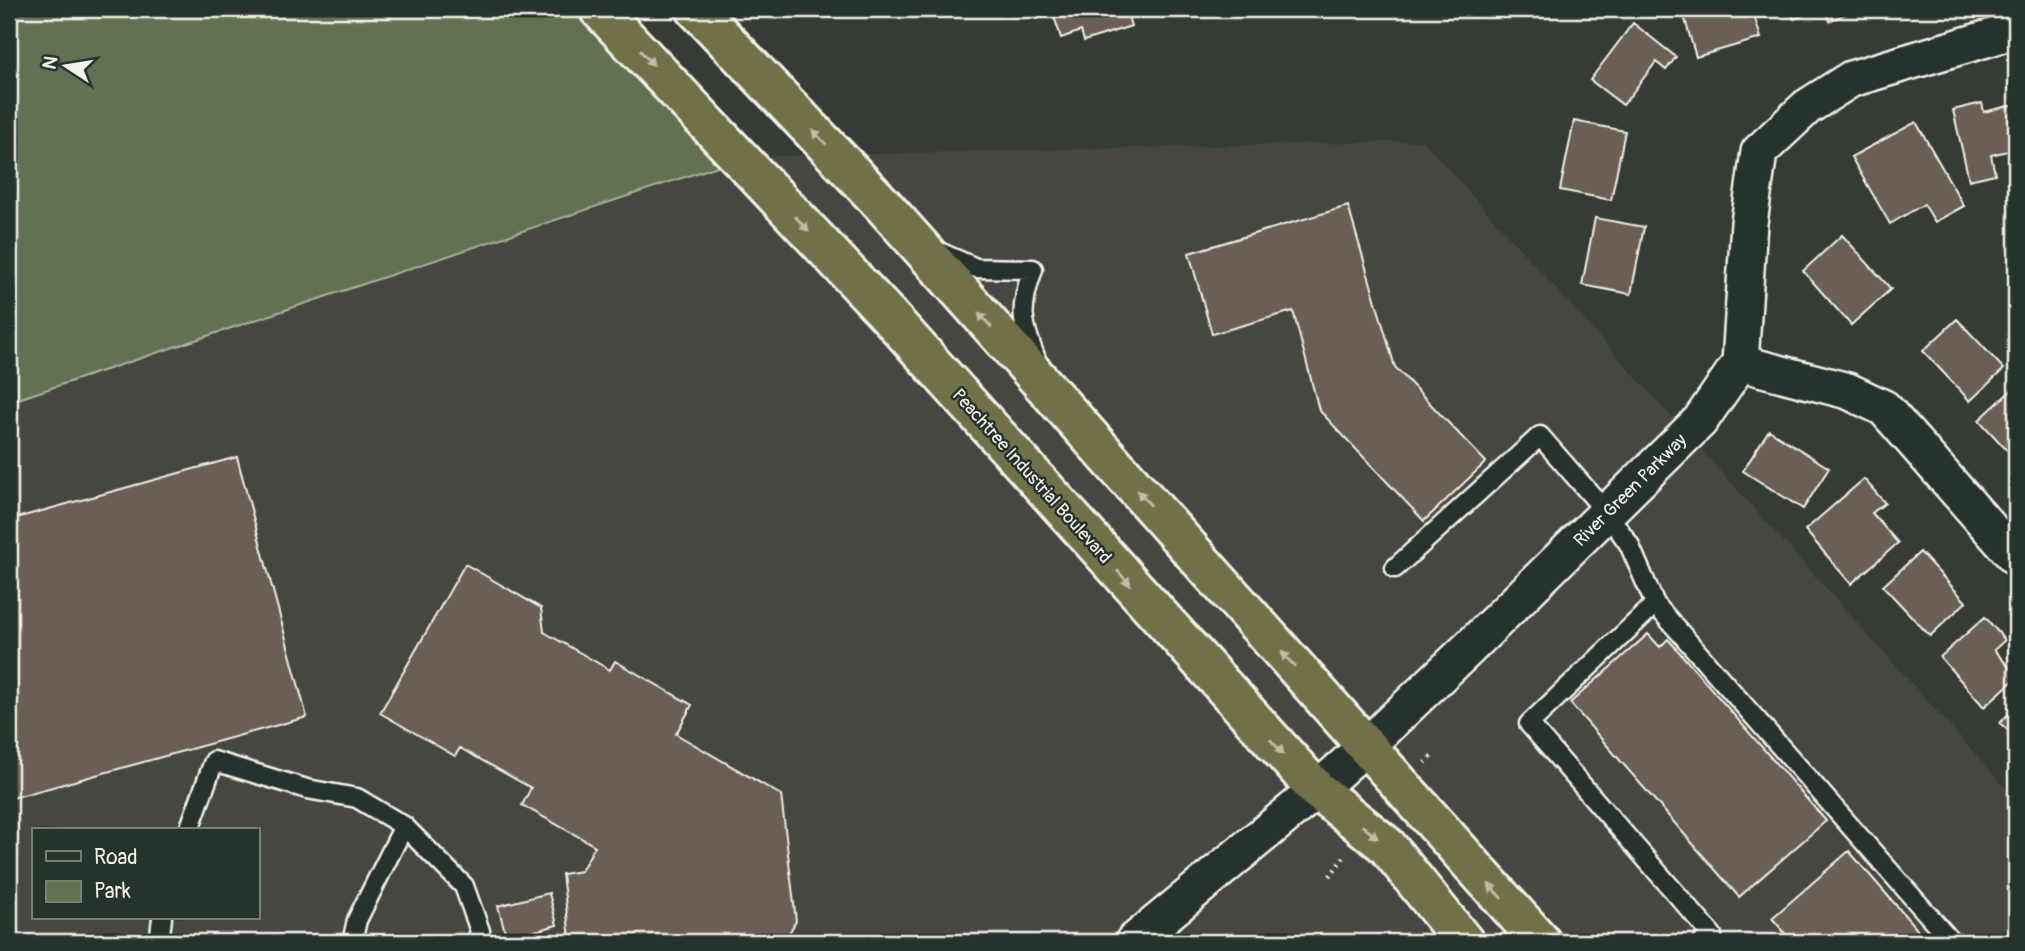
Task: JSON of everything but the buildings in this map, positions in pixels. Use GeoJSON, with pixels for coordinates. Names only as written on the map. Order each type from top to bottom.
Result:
{"type":"FeatureCollection","features":[{"type":"Feature","properties":{"kind":"highway","name":"Peachtree Industrial Boulevard"},"geometry":{"type":"LineString","coordinates":[[599,9],[889,317],[1317,790],[1387,846],[1464,942]]}},
{"type":"Feature","properties":{"kind":"highway"},"geometry":{"type":"LineString","coordinates":[[696,9],[915,241],[1541,942]]}},
{"type":"Feature","properties":{"kind":"street"},"geometry":{"type":"LineString","coordinates":[[2016,30],[1851,79],[1807,107],[1759,152],[1749,223],[1740,363],[1848,391],[1884,408],[2016,558]]}},
{"type":"Feature","properties":{"kind":"street","name":"River Green Parkway"},"geometry":{"type":"LineString","coordinates":[[1133,942],[1317,790],[1366,746],[1700,421],[1740,363]]}},
{"type":"Feature","properties":{"kind":"lane"},"geometry":{"type":"LineString","coordinates":[[915,241],[976,268],[1033,269],[1024,295],[1023,328],[1047,389]]}},
{"type":"Feature","properties":{"kind":"lane"},"geometry":{"type":"LineString","coordinates":[[1395,568],[1540,436],[1607,513],[1629,544],[1655,604],[1952,942]]}},
{"type":"Feature","properties":{"kind":"lane"},"geometry":{"type":"LineString","coordinates":[[1655,604],[1530,724],[1711,940]]}},
{"type":"Feature","properties":{"kind":"lane"},"geometry":{"type":"LineString","coordinates":[[190,828],[214,761],[307,789],[356,798],[404,826],[464,886],[480,931],[477,942]]}},
{"type":"Feature","properties":{"kind":"lane"},"geometry":{"type":"LineString","coordinates":[[352,942],[357,920],[404,826]]}},
{"type":"Feature","properties":{"kind":"lane"},"geometry":{"type":"LineString","coordinates":[[159,942],[162,920]]}},
{"type":"Feature","properties":{"kind":"shaded area"},"geometry":{"type":"Polygon","coordinates":[[[1423,141],[2016,799],[2016,942],[9,942],[9,402],[745,157],[1423,141]]]}},
{"type":"Feature","properties":{"kind":"green space"},"geometry":{"type":"Polygon","coordinates":[[[9,9],[630,9],[745,157],[9,402],[9,9]]]}}]}
